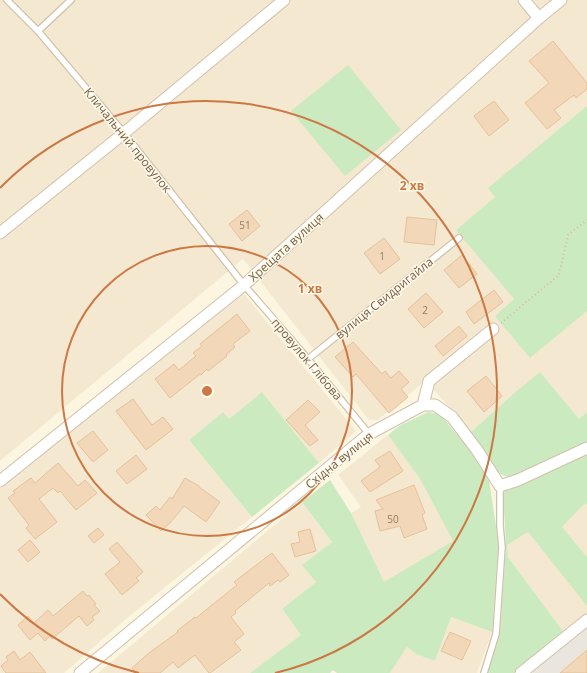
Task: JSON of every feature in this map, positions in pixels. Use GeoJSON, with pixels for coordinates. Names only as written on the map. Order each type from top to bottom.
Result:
{"type":"FeatureCollection","features":[{"type":"Feature","properties":{"kind":"street"},"geometry":{"type":"LineString","coordinates":[[0,232],[124,133],[284,0]]}},
{"type":"Feature","properties":{"kind":"street"},"geometry":{"type":"LineString","coordinates":[[524,0],[539,18]]}},
{"type":"Feature","properties":{"kind":"street","name":"Хрещата вулиця"},"geometry":{"type":"LineString","coordinates":[[0,481],[244,285],[539,18],[561,0]]}},
{"type":"Feature","properties":{"kind":"street"},"geometry":{"type":"LineString","coordinates":[[493,329],[429,382],[423,405],[435,405],[452,417],[477,450],[500,486],[518,480],[587,448]]}},
{"type":"Feature","properties":{"kind":"street","name":"Східна вулиця"},"geometry":{"type":"LineString","coordinates":[[80,673],[369,434],[423,405]]}},
{"type":"Feature","properties":{"kind":"street"},"geometry":{"type":"LineString","coordinates":[[520,673],[587,620]]}},
{"type":"Feature","properties":{"kind":"lane","name":"Кличальний провулок"},"geometry":{"type":"LineString","coordinates":[[7,0],[38,31],[124,133],[244,285]]}},
{"type":"Feature","properties":{"kind":"lane"},"geometry":{"type":"LineString","coordinates":[[38,31],[71,0]]}},
{"type":"Feature","properties":{"kind":"lane","name":"вулиця Свидригайла"},"geometry":{"type":"LineString","coordinates":[[308,359],[459,238]]}},
{"type":"Feature","properties":{"kind":"lane","name":"провулок Глібова"},"geometry":{"type":"LineString","coordinates":[[244,285],[308,359],[369,434]]}},
{"type":"Feature","properties":{"kind":"lane"},"geometry":{"type":"LineString","coordinates":[[484,673],[496,634],[502,547],[500,526],[500,486]]}},
{"type":"Feature","properties":{"kind":"path"},"geometry":{"type":"LineString","coordinates":[[493,329],[559,275],[568,234],[587,220]]}},
{"type":"Feature","properties":{"kind":"shaded area"},"geometry":{"type":"Polygon","coordinates":[[[0,0],[587,0],[587,412],[579,419],[512,395],[471,432],[425,381],[378,420],[369,420],[243,259],[0,461],[0,0]]]}},
{"type":"Feature","properties":{"kind":"shaded area"},"geometry":{"type":"Polygon","coordinates":[[[241,290],[356,431],[319,463],[262,393],[229,419],[223,412],[189,440],[252,517],[126,619],[64,673],[0,673],[0,489],[241,290]]]}},
{"type":"Feature","properties":{"kind":"shaded area"},"geometry":{"type":"Polygon","coordinates":[[[388,435],[420,479],[453,541],[384,583],[351,513],[361,507],[338,475],[388,435]]]}},
{"type":"Feature","properties":{"kind":"shaded area"},"geometry":{"type":"Polygon","coordinates":[[[587,469],[587,616],[565,634],[508,557],[507,545],[528,532],[587,469]]]}},
{"type":"Feature","properties":{"kind":"shaded area"},"geometry":{"type":"Polygon","coordinates":[[[302,502],[332,542],[303,565],[316,582],[282,609],[301,635],[250,673],[98,673],[302,502]]]}},
{"type":"Feature","properties":{"kind":"shaded area"},"geometry":{"type":"Polygon","coordinates":[[[451,617],[492,632],[477,673],[390,673],[407,647],[416,654],[435,661],[451,617]]]}},
{"type":"Feature","properties":{"kind":"shaded area"},"geometry":{"type":"Polygon","coordinates":[[[587,627],[587,673],[533,673],[531,671],[587,627]]]}},
{"type":"Feature","properties":{"kind":"green space"},"geometry":{"type":"Polygon","coordinates":[[[348,65],[401,130],[345,176],[291,111],[348,65]]]}},
{"type":"Feature","properties":{"kind":"green space"},"geometry":{"type":"Polygon","coordinates":[[[587,106],[587,311],[530,358],[495,316],[514,299],[456,230],[495,197],[488,188],[587,106]]]}},
{"type":"Feature","properties":{"kind":"green space"},"geometry":{"type":"Polygon","coordinates":[[[540,372],[579,419],[587,412],[587,444],[515,476],[507,477],[498,473],[471,432],[540,372]]]}},
{"type":"Feature","properties":{"kind":"green space"},"geometry":{"type":"Polygon","coordinates":[[[262,392],[319,463],[252,517],[189,440],[223,412],[229,419],[262,392]]]}},
{"type":"Feature","properties":{"kind":"green space"},"geometry":{"type":"Polygon","coordinates":[[[428,412],[440,414],[472,453],[489,480],[498,547],[492,632],[451,617],[435,661],[416,654],[407,647],[390,673],[337,673],[333,670],[330,673],[250,673],[301,635],[282,609],[316,582],[302,565],[332,542],[302,502],[330,480],[351,513],[384,582],[453,541],[420,479],[388,435],[399,426],[428,412]]]}},
{"type":"Feature","properties":{"kind":"green space"},"geometry":{"type":"Polygon","coordinates":[[[587,452],[587,505],[585,503],[562,527],[587,557],[587,606],[528,532],[507,545],[508,557],[565,634],[514,673],[487,673],[500,634],[506,547],[503,492],[510,487],[587,452]]]}},
{"type":"Feature","properties":{"kind":"building"},"geometry":{"type":"Polygon","coordinates":[[[553,41],[587,83],[587,89],[576,98],[574,95],[554,110],[561,118],[547,129],[525,103],[549,83],[529,61],[553,41]]]}},
{"type":"Feature","properties":{"kind":"building"},"geometry":{"type":"Polygon","coordinates":[[[494,101],[509,120],[489,136],[474,116],[494,101]]]}},
{"type":"Feature","properties":{"kind":"building"},"geometry":{"type":"Polygon","coordinates":[[[247,210],[260,226],[242,241],[229,224],[247,210]]]}},
{"type":"Feature","properties":{"kind":"building"},"geometry":{"type":"Polygon","coordinates":[[[407,217],[437,220],[434,245],[404,242],[407,217]]]}},
{"type":"Feature","properties":{"kind":"building"},"geometry":{"type":"Polygon","coordinates":[[[384,238],[400,259],[380,274],[364,253],[384,238]]]}},
{"type":"Feature","properties":{"kind":"building"},"geometry":{"type":"Polygon","coordinates":[[[462,255],[477,274],[459,288],[444,270],[462,255]]]}},
{"type":"Feature","properties":{"kind":"building"},"geometry":{"type":"Polygon","coordinates":[[[494,290],[503,302],[474,324],[466,312],[494,290]]]}},
{"type":"Feature","properties":{"kind":"building"},"geometry":{"type":"Polygon","coordinates":[[[426,293],[443,312],[424,328],[408,309],[426,293]]]}},
{"type":"Feature","properties":{"kind":"building"},"geometry":{"type":"Polygon","coordinates":[[[237,314],[250,331],[233,344],[235,347],[226,355],[227,356],[208,371],[207,369],[201,375],[200,374],[170,398],[155,379],[174,364],[179,370],[196,356],[193,353],[202,346],[200,344],[237,314]]]}},
{"type":"Feature","properties":{"kind":"building"},"geometry":{"type":"Polygon","coordinates":[[[459,326],[467,336],[443,356],[435,346],[459,326]]]}},
{"type":"Feature","properties":{"kind":"building"},"geometry":{"type":"Polygon","coordinates":[[[353,342],[382,374],[385,371],[391,378],[399,371],[409,382],[401,389],[408,397],[389,413],[356,374],[353,377],[335,357],[353,342]]]}},
{"type":"Feature","properties":{"kind":"building"},"geometry":{"type":"Polygon","coordinates":[[[486,376],[502,396],[484,412],[467,391],[486,376]]]}},
{"type":"Feature","properties":{"kind":"building"},"geometry":{"type":"Polygon","coordinates":[[[133,399],[152,425],[163,417],[173,429],[146,450],[116,411],[133,399]]]}},
{"type":"Feature","properties":{"kind":"building"},"geometry":{"type":"Polygon","coordinates":[[[308,400],[320,412],[305,425],[318,440],[310,446],[286,420],[308,400]]]}},
{"type":"Feature","properties":{"kind":"building"},"geometry":{"type":"Polygon","coordinates":[[[93,431],[108,450],[93,462],[77,443],[93,431]]]}},
{"type":"Feature","properties":{"kind":"building"},"geometry":{"type":"Polygon","coordinates":[[[390,451],[403,471],[370,492],[361,481],[380,467],[375,460],[390,451]]]}},
{"type":"Feature","properties":{"kind":"building"},"geometry":{"type":"Polygon","coordinates":[[[136,455],[147,469],[127,484],[116,471],[136,455]]]}},
{"type":"Feature","properties":{"kind":"building"},"geometry":{"type":"Polygon","coordinates":[[[58,463],[78,486],[85,480],[97,493],[76,510],[60,491],[58,493],[53,488],[39,499],[57,522],[35,539],[26,528],[29,525],[8,498],[15,493],[13,491],[31,478],[35,483],[58,463]]]}},
{"type":"Feature","properties":{"kind":"building"},"geometry":{"type":"Polygon","coordinates":[[[185,478],[199,486],[220,502],[206,522],[184,506],[171,522],[161,531],[146,515],[156,506],[160,510],[170,497],[172,499],[185,478]]]}},
{"type":"Feature","properties":{"kind":"building"},"geometry":{"type":"Polygon","coordinates":[[[414,485],[425,513],[422,515],[427,529],[404,538],[400,526],[380,531],[375,511],[383,509],[376,500],[414,485]]]}},
{"type":"Feature","properties":{"kind":"building"},"geometry":{"type":"Polygon","coordinates":[[[98,528],[104,535],[94,543],[88,536],[98,528]]]}},
{"type":"Feature","properties":{"kind":"building"},"geometry":{"type":"Polygon","coordinates":[[[310,529],[316,551],[295,557],[291,544],[300,542],[298,532],[310,529]]]}},
{"type":"Feature","properties":{"kind":"building"},"geometry":{"type":"Polygon","coordinates":[[[30,540],[40,552],[28,562],[18,550],[30,540]]]}},
{"type":"Feature","properties":{"kind":"building"},"geometry":{"type":"Polygon","coordinates":[[[117,542],[143,572],[136,578],[139,581],[122,595],[105,574],[120,562],[109,549],[117,542]]]}},
{"type":"Feature","properties":{"kind":"building"},"geometry":{"type":"Polygon","coordinates":[[[272,553],[289,575],[280,582],[278,580],[270,586],[269,583],[235,611],[236,613],[231,617],[244,634],[234,642],[241,650],[210,673],[195,655],[178,668],[173,662],[160,673],[136,673],[132,668],[149,653],[237,585],[234,582],[272,553]]]}},
{"type":"Feature","properties":{"kind":"building"},"geometry":{"type":"Polygon","coordinates":[[[83,591],[87,596],[89,595],[96,604],[94,605],[100,611],[92,617],[94,620],[87,626],[79,616],[52,639],[50,636],[45,641],[38,633],[30,640],[18,625],[28,616],[34,623],[48,610],[53,616],[83,591]]]}},
{"type":"Feature","properties":{"kind":"building"},"geometry":{"type":"Polygon","coordinates":[[[450,632],[471,641],[462,660],[441,651],[450,632]]]}},
{"type":"Feature","properties":{"kind":"building"},"geometry":{"type":"Polygon","coordinates":[[[587,650],[587,673],[560,673],[587,650]]]}},
{"type":"Feature","properties":{"kind":"building"},"geometry":{"type":"Polygon","coordinates":[[[14,651],[20,660],[30,652],[46,673],[6,673],[1,666],[8,660],[6,657],[14,651]]]}}]}
